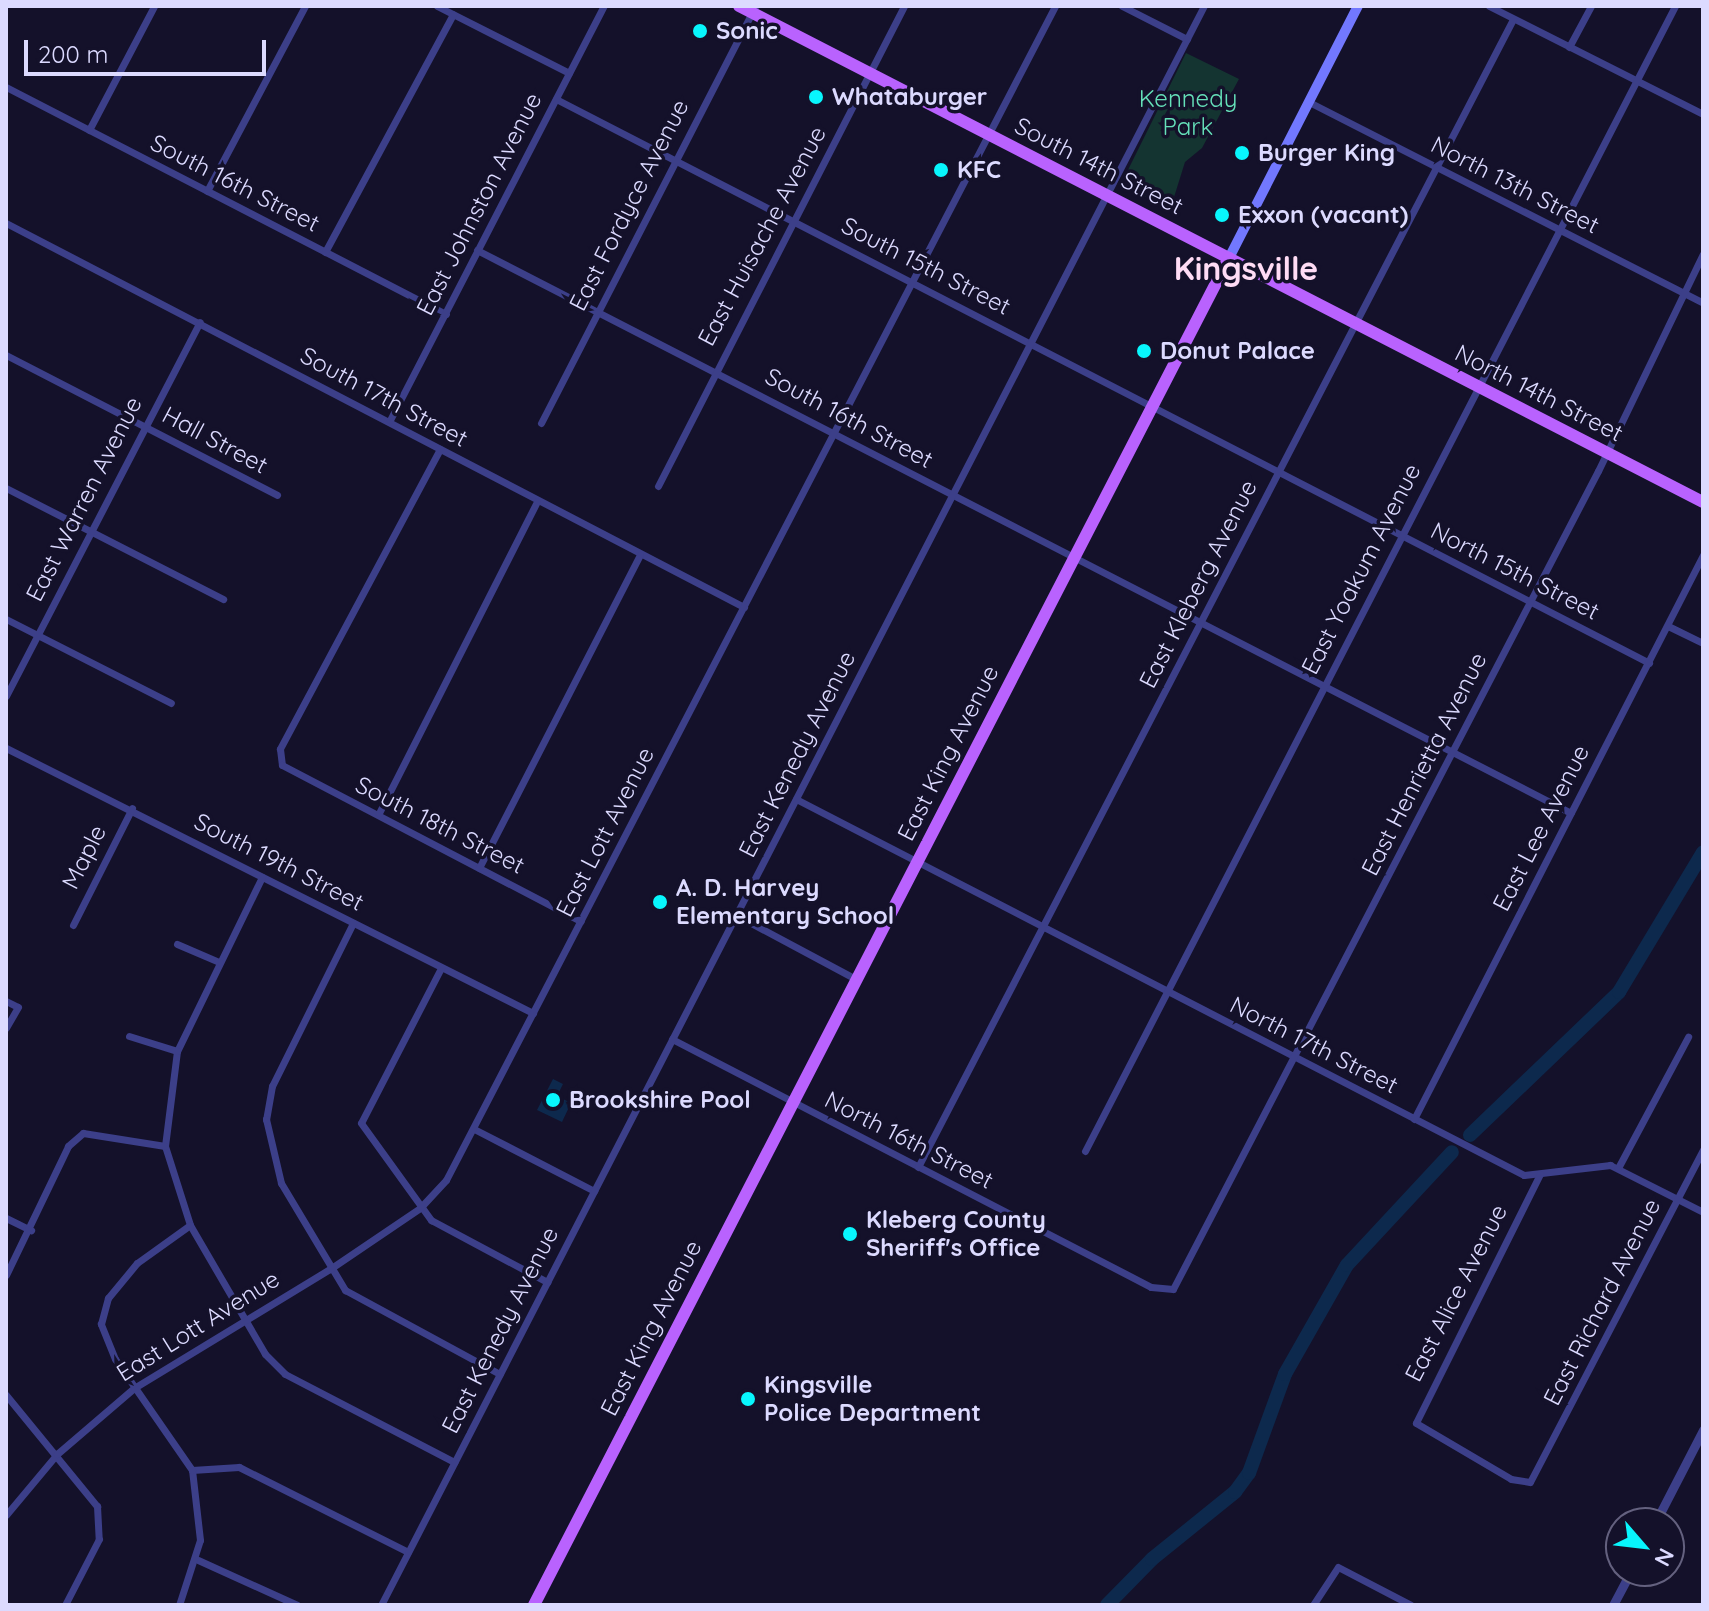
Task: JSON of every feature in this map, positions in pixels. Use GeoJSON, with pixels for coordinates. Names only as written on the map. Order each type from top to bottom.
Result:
{"type":"FeatureCollection","features":[{"type":"Feature","properties":{"kind":"main road","name":"South 14th Street"},"geometry":{"type":"LineString","coordinates":[[739,6],[753,9],[1354,322]]}},
{"type":"Feature","properties":{"kind":"main road","name":"East King Avenue"},"geometry":{"type":"LineString","coordinates":[[534,1605],[1358,6]]}},
{"type":"Feature","properties":{"kind":"main road","name":"North 14th Street"},"geometry":{"type":"LineString","coordinates":[[1354,322],[1703,502]]}},
{"type":"Feature","properties":{"kind":"street"},"geometry":{"type":"LineString","coordinates":[[89,130],[154,6]]}},
{"type":"Feature","properties":{"kind":"street"},"geometry":{"type":"LineString","coordinates":[[207,191],[305,6]]}},
{"type":"Feature","properties":{"kind":"street"},"geometry":{"type":"LineString","coordinates":[[437,6],[569,73]]}},
{"type":"Feature","properties":{"kind":"street","name":"East Johnston Avenue"},"geometry":{"type":"LineString","coordinates":[[390,420],[604,6]]}},
{"type":"Feature","properties":{"kind":"street","name":"East Huisache Avenue"},"geometry":{"type":"LineString","coordinates":[[658,486],[714,370],[904,6]]}},
{"type":"Feature","properties":{"kind":"street","name":"East Lott Avenue"},"geometry":{"type":"LineString","coordinates":[[6,1515],[57,1454],[134,1388],[330,1269],[420,1208],[446,1180],[476,1130],[533,1013],[1055,6]]}},
{"type":"Feature","properties":{"kind":"street"},"geometry":{"type":"LineString","coordinates":[[1122,6],[1187,39]]}},
{"type":"Feature","properties":{"kind":"street","name":"East Kenedy Avenue"},"geometry":{"type":"LineString","coordinates":[[381,1605],[1204,6]]}},
{"type":"Feature","properties":{"kind":"street"},"geometry":{"type":"LineString","coordinates":[[1489,6],[1703,114]]}},
{"type":"Feature","properties":{"kind":"street"},"geometry":{"type":"LineString","coordinates":[[1569,47],[1591,6]]}},
{"type":"Feature","properties":{"kind":"street","name":"East Yoakum Avenue"},"geometry":{"type":"LineString","coordinates":[[1085,1151],[1675,6]]}},
{"type":"Feature","properties":{"kind":"street","name":"East Fordyce Avenue"},"geometry":{"type":"LineString","coordinates":[[541,423],[753,9]]}},
{"type":"Feature","properties":{"kind":"street"},"geometry":{"type":"LineString","coordinates":[[325,252],[453,14]]}},
{"type":"Feature","properties":{"kind":"street","name":"East Kleberg Avenue"},"geometry":{"type":"LineString","coordinates":[[918,1167],[1513,19]]}},
{"type":"Feature","properties":{"kind":"street","name":"South 16th Street"},"geometry":{"type":"LineString","coordinates":[[6,87],[446,314]]}},
{"type":"Feature","properties":{"kind":"street","name":"South 15th Street"},"geometry":{"type":"LineString","coordinates":[[556,99],[1278,470]]}},
{"type":"Feature","properties":{"kind":"street","name":"North 13th Street"},"geometry":{"type":"LineString","coordinates":[[1309,102],[1703,303]]}},
{"type":"Feature","properties":{"kind":"street","name":"South 17th Street"},"geometry":{"type":"LineString","coordinates":[[6,223],[390,420],[537,502],[744,607]]}},
{"type":"Feature","properties":{"kind":"street","name":"South 16th Street"},"geometry":{"type":"LineString","coordinates":[[477,250],[835,432],[1201,624]]}},
{"type":"Feature","properties":{"kind":"street","name":"East Henrietta Avenue"},"geometry":{"type":"LineString","coordinates":[[1173,1289],[1296,1058],[1531,601],[1703,254]]}},
{"type":"Feature","properties":{"kind":"street","name":"East Warren Avenue"},"geometry":{"type":"LineString","coordinates":[[6,696],[200,322]]}},
{"type":"Feature","properties":{"kind":"street","name":"Hall Street"},"geometry":{"type":"LineString","coordinates":[[6,355],[277,495]]}},
{"type":"Feature","properties":{"kind":"street","name":"South 18th Street"},"geometry":{"type":"LineString","coordinates":[[440,449],[280,749],[282,765],[581,921]]}},
{"type":"Feature","properties":{"kind":"street","name":"North 15th Street"},"geometry":{"type":"LineString","coordinates":[[1278,470],[1649,663]]}},
{"type":"Feature","properties":{"kind":"street"},"geometry":{"type":"LineString","coordinates":[[6,488],[223,599]]}},
{"type":"Feature","properties":{"kind":"street"},"geometry":{"type":"LineString","coordinates":[[379,813],[537,502]]}},
{"type":"Feature","properties":{"kind":"street"},"geometry":{"type":"LineString","coordinates":[[479,868],[640,555]]}},
{"type":"Feature","properties":{"kind":"street","name":"East Lee Avenue"},"geometry":{"type":"LineString","coordinates":[[1414,1119],[1703,555]]}},
{"type":"Feature","properties":{"kind":"street"},"geometry":{"type":"LineString","coordinates":[[6,619],[171,703]]}},
{"type":"Feature","properties":{"kind":"street"},"geometry":{"type":"LineString","coordinates":[[1201,624],[1571,813]]}},
{"type":"Feature","properties":{"kind":"street"},"geometry":{"type":"LineString","coordinates":[[1668,626],[1703,643]]}},
{"type":"Feature","properties":{"kind":"street","name":"South 19th Street"},"geometry":{"type":"LineString","coordinates":[[6,748],[132,808],[533,1013]]}},
{"type":"Feature","properties":{"kind":"street"},"geometry":{"type":"LineString","coordinates":[[796,799],[917,862]]}},
{"type":"Feature","properties":{"kind":"street","name":"Maple"},"geometry":{"type":"LineString","coordinates":[[73,925],[132,808]]}},
{"type":"Feature","properties":{"kind":"street","name":"North 17th Street"},"geometry":{"type":"LineString","coordinates":[[917,862],[1524,1175],[1618,1168]]}},
{"type":"Feature","properties":{"kind":"street"},"geometry":{"type":"LineString","coordinates":[[262,877],[177,1051],[165,1146],[190,1225],[265,1354],[285,1374],[454,1462]]}},
{"type":"Feature","properties":{"kind":"street"},"geometry":{"type":"LineString","coordinates":[[736,915],[856,979]]}},
{"type":"Feature","properties":{"kind":"street"},"geometry":{"type":"LineString","coordinates":[[353,923],[283,1060],[266,1119],[281,1183],[345,1290],[365,1304],[500,1374]]}},
{"type":"Feature","properties":{"kind":"street"},"geometry":{"type":"LineString","coordinates":[[177,944],[219,962]]}},
{"type":"Feature","properties":{"kind":"street"},"geometry":{"type":"LineString","coordinates":[[441,968],[361,1123],[420,1208],[446,1230],[547,1282]]}},
{"type":"Feature","properties":{"kind":"street"},"geometry":{"type":"LineString","coordinates":[[6,1001],[18,1007],[6,1028]]}},
{"type":"Feature","properties":{"kind":"street"},"geometry":{"type":"LineString","coordinates":[[129,1036],[177,1051]]}},
{"type":"Feature","properties":{"kind":"street"},"geometry":{"type":"LineString","coordinates":[[1688,1037],[1618,1168],[1703,1212]]}},
{"type":"Feature","properties":{"kind":"street","name":"North 16th Street"},"geometry":{"type":"LineString","coordinates":[[672,1039],[1151,1287],[1173,1289]]}},
{"type":"Feature","properties":{"kind":"street"},"geometry":{"type":"LineString","coordinates":[[476,1130],[594,1191]]}},
{"type":"Feature","properties":{"kind":"street"},"geometry":{"type":"LineString","coordinates":[[6,1275],[31,1230],[68,1146],[83,1133],[165,1146]]}},
{"type":"Feature","properties":{"kind":"street","name":"East Richard Avenue"},"geometry":{"type":"LineString","coordinates":[[1537,1474],[1703,1149]]}},
{"type":"Feature","properties":{"kind":"street","name":"East Alice Avenue"},"geometry":{"type":"LineString","coordinates":[[1537,1474],[1530,1482],[1511,1479],[1423,1429],[1416,1415],[1540,1174]]}},
{"type":"Feature","properties":{"kind":"street"},"geometry":{"type":"LineString","coordinates":[[6,1218],[31,1230]]}},
{"type":"Feature","properties":{"kind":"street"},"geometry":{"type":"LineString","coordinates":[[179,1605],[198,1560],[200,1515],[192,1470],[134,1388],[105,1340],[102,1311],[137,1263],[190,1225]]}},
{"type":"Feature","properties":{"kind":"street"},"geometry":{"type":"LineString","coordinates":[[6,1395],[90,1493],[101,1525],[94,1551],[65,1605]]}},
{"type":"Feature","properties":{"kind":"street"},"geometry":{"type":"LineString","coordinates":[[1663,1507],[1703,1430]]}},
{"type":"Feature","properties":{"kind":"street"},"geometry":{"type":"LineString","coordinates":[[192,1470],[239,1467],[408,1552]]}},
{"type":"Feature","properties":{"kind":"street"},"geometry":{"type":"LineString","coordinates":[[198,1560],[297,1605]]}},
{"type":"Feature","properties":{"kind":"street"},"geometry":{"type":"LineString","coordinates":[[1313,1605],[1338,1567],[1411,1605]]}},
{"type":"Feature","properties":{"kind":"street"},"geometry":{"type":"LineString","coordinates":[[1613,1605],[1623,1587]]}},
{"type":"Feature","properties":{"kind":"green space","name":"Kennedy Park"},"geometry":{"type":"Polygon","coordinates":[[[1186,53],[1239,79],[1202,148],[1185,162],[1170,210],[1121,184],[1186,53]]]}},
{"type":"Feature","properties":{"kind":"water","name":"Brookshire Pool"},"geometry":{"type":"Polygon","coordinates":[[[553,1079],[563,1084],[557,1096],[571,1103],[562,1122],[537,1110],[553,1079]]]}},
{"type":"Feature","properties":{"kind":"waterway"},"geometry":{"type":"LineString","coordinates":[[1470,1135],[1619,992],[1703,852]]}},
{"type":"Feature","properties":{"kind":"waterway"},"geometry":{"type":"LineString","coordinates":[[1107,1605],[1152,1559],[1235,1492],[1249,1473],[1285,1374],[1347,1265],[1452,1152]]}},
{"type":"Feature","properties":{"kind":"place","name":"Sonic"},"geometry":{"type":"Point","coordinates":[700,31]}},
{"type":"Feature","properties":{"kind":"place","name":"Whataburger"},"geometry":{"type":"Point","coordinates":[816,97]}},
{"type":"Feature","properties":{"kind":"place","name":"Burger King"},"geometry":{"type":"Point","coordinates":[1242,153]}},
{"type":"Feature","properties":{"kind":"place","name":"KFC"},"geometry":{"type":"Point","coordinates":[941,170]}},
{"type":"Feature","properties":{"kind":"place","name":"Exxon (vacant)"},"geometry":{"type":"Point","coordinates":[1222,215]}},
{"type":"Feature","properties":{"kind":"place","name":"Donut Palace"},"geometry":{"type":"Point","coordinates":[1144,351]}},
{"type":"Feature","properties":{"kind":"place","name":"A. D. Harvey Elementary School"},"geometry":{"type":"Point","coordinates":[660,902]}},
{"type":"Feature","properties":{"kind":"place","name":"Brookshire Pool"},"geometry":{"type":"Point","coordinates":[553,1100]}},
{"type":"Feature","properties":{"kind":"place","name":"Kleberg County Sheriff's Office"},"geometry":{"type":"Point","coordinates":[850,1234]}},
{"type":"Feature","properties":{"kind":"place","name":"Kingsville Police Department"},"geometry":{"type":"Point","coordinates":[748,1399]}},
{"type":"Feature","properties":{"kind":"district","name":"Kingsville"},"geometry":{"type":"Point","coordinates":[1246,268]}}]}
